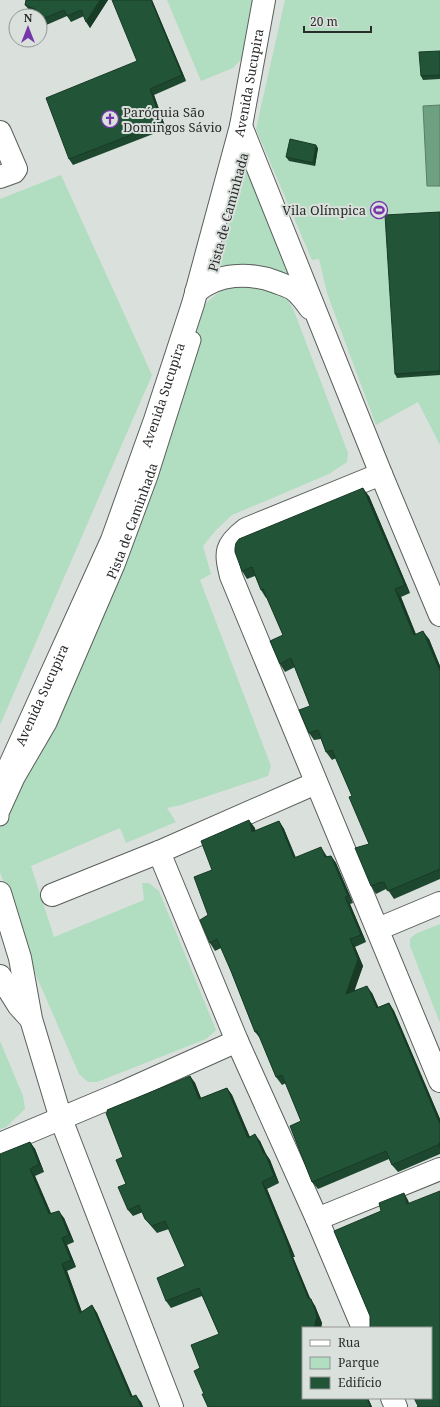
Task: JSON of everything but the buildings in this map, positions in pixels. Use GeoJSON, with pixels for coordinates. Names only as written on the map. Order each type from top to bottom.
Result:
{"type":"FeatureCollection","features":[{"type":"Feature","properties":{"kind":"street","name":"Avenida Sucupira"},"geometry":{"type":"LineString","coordinates":[[2,778],[112,540],[203,287],[244,134],[264,0]]}},
{"type":"Feature","properties":{"kind":"street"},"geometry":{"type":"LineString","coordinates":[[0,132],[8,174]]}},
{"type":"Feature","properties":{"kind":"street"},"geometry":{"type":"LineString","coordinates":[[244,134],[381,474],[440,615]]}},
{"type":"Feature","properties":{"kind":"street"},"geometry":{"type":"LineString","coordinates":[[203,287],[219,278],[235,276],[253,276],[267,279],[292,289],[317,316]]}},
{"type":"Feature","properties":{"kind":"street","name":"Pista de Caminhada"},"geometry":{"type":"LineString","coordinates":[[0,817],[0,812],[16,778],[48,723],[116,565],[149,476],[203,287]]}},
{"type":"Feature","properties":{"kind":"street"},"geometry":{"type":"LineString","coordinates":[[381,474],[246,529],[236,536],[229,547],[227,559],[231,576],[440,1081]]}},
{"type":"Feature","properties":{"kind":"street"},"geometry":{"type":"LineString","coordinates":[[52,895],[159,852],[316,783]]}},
{"type":"Feature","properties":{"kind":"street"},"geometry":{"type":"LineString","coordinates":[[159,852],[237,1041],[317,1219],[363,1327]]}},
{"type":"Feature","properties":{"kind":"street"},"geometry":{"type":"LineString","coordinates":[[0,893],[20,958],[31,1019],[61,1118],[172,1407]]}},
{"type":"Feature","properties":{"kind":"street"},"geometry":{"type":"LineString","coordinates":[[378,929],[440,903]]}},
{"type":"Feature","properties":{"kind":"street"},"geometry":{"type":"LineString","coordinates":[[0,976],[19,1006],[31,1019]]}},
{"type":"Feature","properties":{"kind":"street"},"geometry":{"type":"LineString","coordinates":[[0,1144],[119,1094],[237,1041]]}},
{"type":"Feature","properties":{"kind":"street"},"geometry":{"type":"LineString","coordinates":[[317,1219],[440,1169]]}},
{"type":"Feature","properties":{"kind":"green space"},"geometry":{"type":"Polygon","coordinates":[[[167,0],[256,0],[248,52],[233,68],[201,81],[167,0]]]}},
{"type":"Feature","properties":{"kind":"green space","name":"Vila Olímpica"},"geometry":{"type":"Polygon","coordinates":[[[285,0],[440,0],[440,445],[418,402],[376,425],[327,293],[319,259],[312,260],[256,129],[285,0]]]}},
{"type":"Feature","properties":{"kind":"green space"},"geometry":{"type":"Polygon","coordinates":[[[248,154],[289,277],[273,269],[230,266],[213,279],[248,154]]]}},
{"type":"Feature","properties":{"kind":"green space"},"geometry":{"type":"Polygon","coordinates":[[[61,175],[152,375],[0,725],[0,199],[61,175]]]}},
{"type":"Feature","properties":{"kind":"green space"},"geometry":{"type":"Polygon","coordinates":[[[236,283],[281,294],[289,302],[294,311],[348,453],[347,462],[329,474],[232,515],[216,530],[203,546],[211,574],[200,580],[271,766],[268,776],[181,805],[167,808],[176,822],[126,843],[120,828],[31,866],[54,937],[144,900],[142,883],[149,883],[159,891],[216,1030],[206,1039],[97,1082],[88,1082],[79,1074],[32,966],[0,872],[0,817],[204,305],[219,292],[236,283]]]}},
{"type":"Feature","properties":{"kind":"green space"},"geometry":{"type":"Polygon","coordinates":[[[440,924],[440,1023],[410,946],[410,939],[415,934],[440,924]]]}},
{"type":"Feature","properties":{"kind":"green space"},"geometry":{"type":"Polygon","coordinates":[[[0,1041],[23,1096],[25,1109],[6,1127],[0,1129],[0,1041]]]}},
{"type":"Feature","properties":{"kind":"shaded area"},"geometry":{"type":"Polygon","coordinates":[[[440,105],[440,186],[427,186],[423,106],[440,105]]]}},
{"type":"Feature","properties":{"kind":"place","name":"Paróquia São Domingos Sávio"},"geometry":{"type":"Point","coordinates":[110,119]}},
{"type":"Feature","properties":{"kind":"place","name":"Vila Olímpica"},"geometry":{"type":"Point","coordinates":[379,210]}}]}
